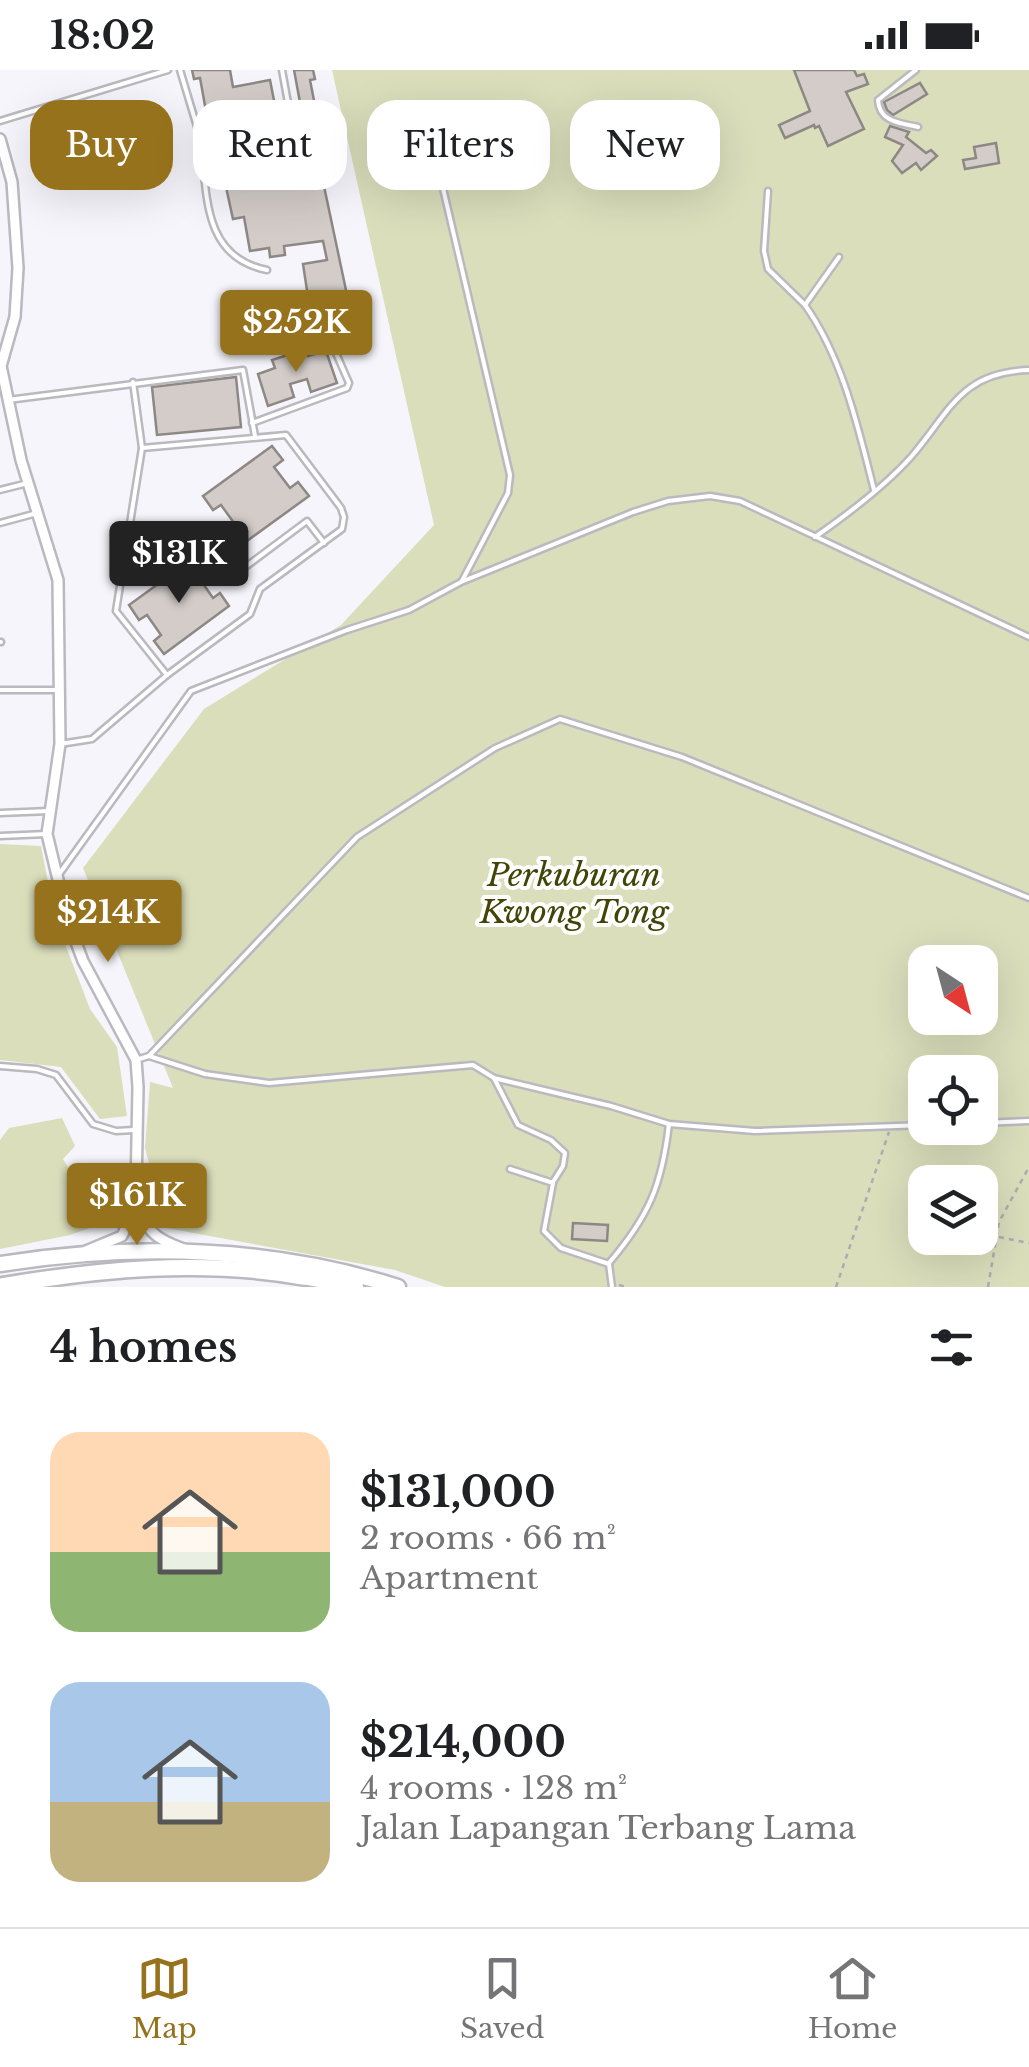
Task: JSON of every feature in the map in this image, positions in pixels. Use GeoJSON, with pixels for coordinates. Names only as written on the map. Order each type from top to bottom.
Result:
{"type":"FeatureCollection","features":[{"type":"Feature","properties":{"kind":"highway"},"geometry":{"type":"LineString","coordinates":[[0,1286],[53,1277],[188,1268],[264,1270],[303,1278]]}},
{"type":"Feature","properties":{"kind":"main road"},"geometry":{"type":"LineString","coordinates":[[0,1264],[79,1254],[188,1250],[276,1257],[398,1287]]}},
{"type":"Feature","properties":{"kind":"main road"},"geometry":{"type":"LineString","coordinates":[[303,1278],[356,1287]]}},
{"type":"Feature","properties":{"kind":"street"},"geometry":{"type":"LineString","coordinates":[[0,138],[12,182],[18,268],[14,317],[3,341],[1,366],[28,483],[58,580],[60,744],[47,834],[68,921],[84,961],[136,1060],[136,1190],[142,1214],[153,1235],[188,1250]]}},
{"type":"Feature","properties":{"kind":"street"},"geometry":{"type":"LineString","coordinates":[[79,1254],[122,1236],[136,1190]]}},
{"type":"Feature","properties":{"kind":"lane"},"geometry":{"type":"LineString","coordinates":[[0,121],[166,70]]}},
{"type":"Feature","properties":{"kind":"lane"},"geometry":{"type":"LineString","coordinates":[[180,70],[193,113]]}},
{"type":"Feature","properties":{"kind":"lane"},"geometry":{"type":"LineString","coordinates":[[282,70],[287,100]]}},
{"type":"Feature","properties":{"kind":"lane"},"geometry":{"type":"LineString","coordinates":[[916,70],[878,100],[885,118],[918,127]]}},
{"type":"Feature","properties":{"kind":"lane"},"geometry":{"type":"LineString","coordinates":[[207,190],[219,240],[246,266],[267,270]]}},
{"type":"Feature","properties":{"kind":"lane"},"geometry":{"type":"LineString","coordinates":[[443,190],[510,474],[508,492],[461,582]]}},
{"type":"Feature","properties":{"kind":"lane"},"geometry":{"type":"LineString","coordinates":[[768,191],[764,251],[768,269],[805,305],[820,326],[837,365],[874,490]]}},
{"type":"Feature","properties":{"kind":"lane"},"geometry":{"type":"LineString","coordinates":[[805,305],[839,257]]}},
{"type":"Feature","properties":{"kind":"lane"},"geometry":{"type":"LineString","coordinates":[[252,423],[347,388],[349,384],[332,344]]}},
{"type":"Feature","properties":{"kind":"lane"},"geometry":{"type":"LineString","coordinates":[[8,400],[244,370],[255,436]]}},
{"type":"Feature","properties":{"kind":"lane"},"geometry":{"type":"LineString","coordinates":[[815,537],[910,458],[958,396],[976,381],[1002,371],[1029,370]]}},
{"type":"Feature","properties":{"kind":"lane"},"geometry":{"type":"LineString","coordinates":[[133,382],[142,448],[116,611],[167,675]]}},
{"type":"Feature","properties":{"kind":"lane"},"geometry":{"type":"LineString","coordinates":[[60,744],[92,738],[167,675],[250,614],[260,590],[342,529],[341,508],[286,435],[142,448]]}},
{"type":"Feature","properties":{"kind":"lane"},"geometry":{"type":"LineString","coordinates":[[0,490],[28,483]]}},
{"type":"Feature","properties":{"kind":"lane"},"geometry":{"type":"LineString","coordinates":[[57,877],[191,691],[409,610],[461,582],[668,501],[710,496],[740,501],[1029,637]]}},
{"type":"Feature","properties":{"kind":"lane"},"geometry":{"type":"LineString","coordinates":[[0,523],[37,513]]}},
{"type":"Feature","properties":{"kind":"lane"},"geometry":{"type":"LineString","coordinates":[[236,574],[307,521],[324,544]]}},
{"type":"Feature","properties":{"kind":"lane"},"geometry":{"type":"LineString","coordinates":[[0,690],[59,690]]}},
{"type":"Feature","properties":{"kind":"lane"},"geometry":{"type":"LineString","coordinates":[[136,1060],[150,1056],[357,837],[495,748],[560,719],[682,757],[1029,898]]}},
{"type":"Feature","properties":{"kind":"lane"},"geometry":{"type":"LineString","coordinates":[[0,813],[50,810]]}},
{"type":"Feature","properties":{"kind":"lane"},"geometry":{"type":"LineString","coordinates":[[0,836],[47,834]]}},
{"type":"Feature","properties":{"kind":"lane"},"geometry":{"type":"LineString","coordinates":[[150,1056],[205,1074],[270,1083],[473,1064],[494,1078],[668,1124],[755,1130],[908,1126]]}},
{"type":"Feature","properties":{"kind":"lane"},"geometry":{"type":"LineString","coordinates":[[0,1066],[56,1075],[93,1124],[116,1131],[137,1130]]}},
{"type":"Feature","properties":{"kind":"lane"},"geometry":{"type":"LineString","coordinates":[[494,1078],[518,1125],[550,1140],[565,1154],[563,1166],[552,1183],[544,1231],[561,1248],[609,1264]]}},
{"type":"Feature","properties":{"kind":"lane"},"geometry":{"type":"LineString","coordinates":[[998,1122],[1029,1121]]}},
{"type":"Feature","properties":{"kind":"lane"},"geometry":{"type":"LineString","coordinates":[[612,1287],[609,1264],[636,1232],[663,1171],[668,1124]]}},
{"type":"Feature","properties":{"kind":"lane"},"geometry":{"type":"LineString","coordinates":[[510,1169],[552,1183]]}},
{"type":"Feature","properties":{"kind":"path"},"geometry":{"type":"LineString","coordinates":[[836,1287],[891,1126]]}},
{"type":"Feature","properties":{"kind":"path"},"geometry":{"type":"LineString","coordinates":[[998,1230],[1029,1167]]}},
{"type":"Feature","properties":{"kind":"path"},"geometry":{"type":"LineString","coordinates":[[998,1237],[1029,1244]]}},
{"type":"Feature","properties":{"kind":"path"},"geometry":{"type":"LineString","coordinates":[[988,1287],[994,1255]]}},
{"type":"Feature","properties":{"kind":"green space","name":"Perkuburan Kwong Tong"},"geometry":{"type":"Polygon","coordinates":[[[332,70],[1029,70],[1029,1287],[445,1287],[395,1270],[166,1228],[145,1148],[150,1082],[173,1088],[83,868],[204,709],[341,625],[434,525],[347,137],[347,100],[339,100],[332,70]]]}},
{"type":"Feature","properties":{"kind":"green space"},"geometry":{"type":"Polygon","coordinates":[[[0,844],[41,846],[55,918],[90,1009],[117,1047],[127,1116],[100,1119],[61,1067],[0,1060],[0,844]]]}},
{"type":"Feature","properties":{"kind":"green space"},"geometry":{"type":"Polygon","coordinates":[[[62,1118],[75,1146],[63,1159],[72,1174],[69,1192],[117,1184],[109,1221],[70,1235],[0,1249],[0,1140],[9,1128],[62,1118]]]}},
{"type":"Feature","properties":{"kind":"building"},"geometry":{"type":"Polygon","coordinates":[[[192,70],[230,70],[233,87],[270,80],[274,100],[204,100],[200,78],[194,79],[192,70]]]}},
{"type":"Feature","properties":{"kind":"building"},"geometry":{"type":"Polygon","coordinates":[[[294,70],[313,70],[315,79],[310,80],[314,100],[300,100],[294,70]]]}},
{"type":"Feature","properties":{"kind":"building"},"geometry":{"type":"Polygon","coordinates":[[[794,70],[854,70],[857,76],[864,74],[868,84],[846,92],[864,129],[828,146],[819,126],[814,125],[785,138],[779,125],[810,111],[794,70]]]}},
{"type":"Feature","properties":{"kind":"building"},"geometry":{"type":"Polygon","coordinates":[[[920,83],[927,94],[893,115],[887,110],[884,102],[920,83]]]}},
{"type":"Feature","properties":{"kind":"building"},"geometry":{"type":"Polygon","coordinates":[[[890,126],[909,132],[906,137],[926,153],[931,150],[937,156],[921,170],[916,163],[902,173],[892,161],[903,145],[885,137],[890,126]]]}},
{"type":"Feature","properties":{"kind":"building"},"geometry":{"type":"Polygon","coordinates":[[[996,143],[999,163],[965,169],[963,160],[976,158],[974,147],[996,143]]]}},
{"type":"Feature","properties":{"kind":"building"},"geometry":{"type":"Polygon","coordinates":[[[227,190],[325,190],[350,309],[311,317],[303,264],[327,260],[323,241],[284,246],[285,255],[270,257],[269,248],[250,251],[244,217],[233,219],[227,190]]]}},
{"type":"Feature","properties":{"kind":"building"},"geometry":{"type":"Polygon","coordinates":[[[306,349],[308,356],[326,351],[337,383],[311,392],[307,379],[290,384],[294,397],[268,406],[258,374],[275,368],[272,360],[306,349]]]}},
{"type":"Feature","properties":{"kind":"building"},"geometry":{"type":"Polygon","coordinates":[[[236,377],[241,427],[157,435],[152,387],[236,377]]]}},
{"type":"Feature","properties":{"kind":"building"},"geometry":{"type":"Polygon","coordinates":[[[272,446],[283,460],[274,467],[290,488],[298,482],[309,496],[240,546],[230,533],[237,527],[221,505],[213,510],[203,496],[272,446]]]}},
{"type":"Feature","properties":{"kind":"building"},"geometry":{"type":"Polygon","coordinates":[[[194,558],[204,571],[197,575],[213,598],[220,593],[229,606],[164,654],[154,641],[161,635],[147,615],[139,620],[129,605],[194,558]]]}},
{"type":"Feature","properties":{"kind":"building"},"geometry":{"type":"Polygon","coordinates":[[[573,1223],[608,1225],[607,1241],[572,1239],[573,1223]]]}}]}
